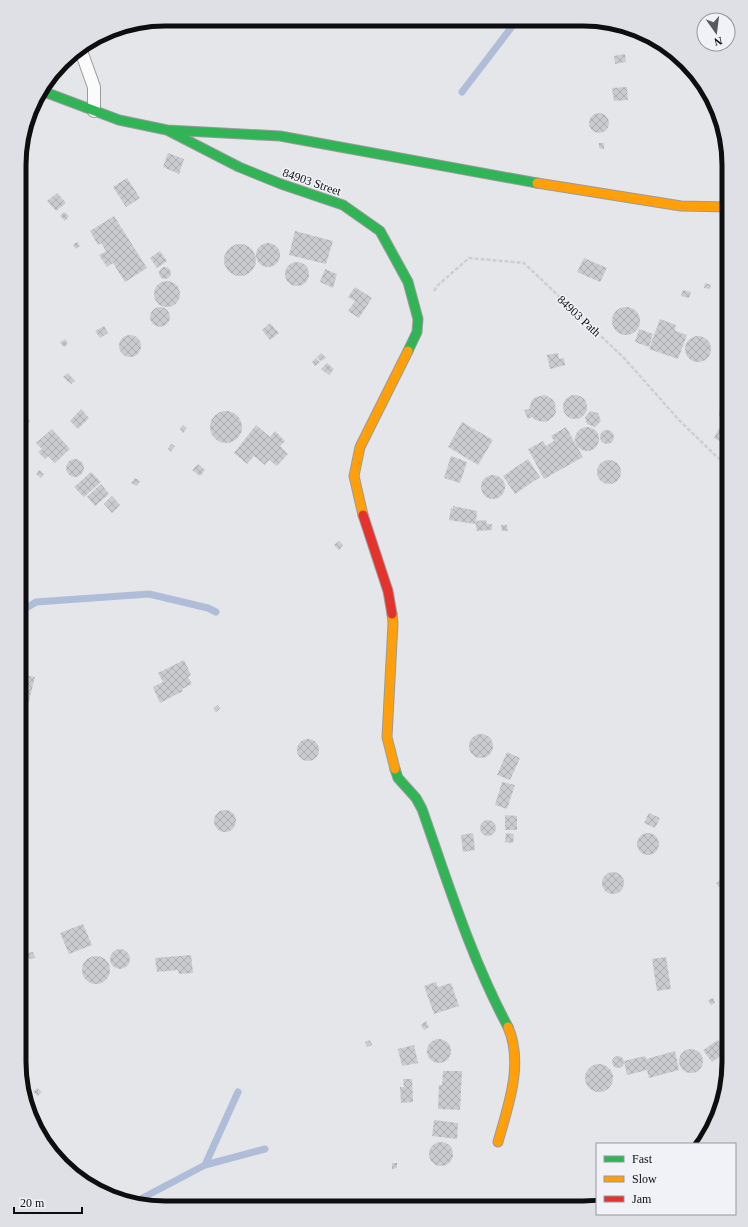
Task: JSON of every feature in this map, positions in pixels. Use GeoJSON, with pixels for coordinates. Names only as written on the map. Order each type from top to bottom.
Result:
{"type":"FeatureCollection","features":[{"type":"Feature","properties":{"kind":"street"},"geometry":{"type":"LineString","coordinates":[[47,93],[119,120],[166,130],[280,136],[575,189],[681,206],[722,207]]}},
{"type":"Feature","properties":{"kind":"street","name":"84903 Street"},"geometry":{"type":"LineString","coordinates":[[166,130],[239,167],[274,182],[343,205],[380,231],[408,282],[418,319],[417,332],[360,447],[354,476],[361,510],[388,592],[393,623],[387,737],[392,762],[398,778],[416,798],[422,809],[458,913],[494,1001],[508,1029],[514,1049],[514,1079],[498,1142]]}},
{"type":"Feature","properties":{"kind":"lane"},"geometry":{"type":"LineString","coordinates":[[82,54],[94,87],[94,111]]}},
{"type":"Feature","properties":{"kind":"path","name":"84903 Path"},"geometry":{"type":"LineString","coordinates":[[433,293],[437,286],[469,258],[524,263],[626,359],[679,420],[722,460]]}},
{"type":"Feature","properties":{"kind":"building"},"geometry":{"type":"Polygon","coordinates":[[[625,54],[626,62],[615,64],[614,56],[625,54]]]}},
{"type":"Feature","properties":{"kind":"building"},"geometry":{"type":"Polygon","coordinates":[[[627,87],[628,100],[614,101],[612,88],[627,87]]]}},
{"type":"Feature","properties":{"kind":"building"},"geometry":{"type":"Polygon","coordinates":[[[599,113],[606,116],[609,123],[606,130],[599,133],[592,130],[589,123],[592,116],[599,113]]]}},
{"type":"Feature","properties":{"kind":"building"},"geometry":{"type":"Polygon","coordinates":[[[599,143],[604,143],[604,149],[599,148],[599,143]]]}},
{"type":"Feature","properties":{"kind":"building"},"geometry":{"type":"Polygon","coordinates":[[[168,153],[184,159],[179,174],[163,167],[168,153]]]}},
{"type":"Feature","properties":{"kind":"building"},"geometry":{"type":"Polygon","coordinates":[[[127,178],[140,198],[126,207],[113,187],[127,178]]]}},
{"type":"Feature","properties":{"kind":"building"},"geometry":{"type":"Polygon","coordinates":[[[57,193],[66,203],[56,211],[47,201],[57,193]]]}},
{"type":"Feature","properties":{"kind":"building"},"geometry":{"type":"Polygon","coordinates":[[[64,212],[69,216],[65,221],[60,216],[64,212]]]}},
{"type":"Feature","properties":{"kind":"building"},"geometry":{"type":"Polygon","coordinates":[[[114,216],[147,268],[125,282],[113,263],[107,267],[99,255],[106,251],[101,243],[98,245],[90,231],[114,216]]]}},
{"type":"Feature","properties":{"kind":"building"},"geometry":{"type":"Polygon","coordinates":[[[295,231],[333,241],[326,264],[289,255],[295,231]]]}},
{"type":"Feature","properties":{"kind":"building"},"geometry":{"type":"Polygon","coordinates":[[[77,242],[80,246],[76,249],[73,245],[77,242]]]}},
{"type":"Feature","properties":{"kind":"building"},"geometry":{"type":"Polygon","coordinates":[[[268,243],[273,244],[279,250],[279,260],[273,266],[268,267],[263,266],[257,260],[256,255],[257,250],[263,244],[268,243]]]}},
{"type":"Feature","properties":{"kind":"building"},"geometry":{"type":"Polygon","coordinates":[[[240,244],[246,245],[253,251],[256,260],[255,266],[249,273],[240,276],[234,275],[227,269],[224,260],[225,254],[231,247],[240,244]]]}},
{"type":"Feature","properties":{"kind":"building"},"geometry":{"type":"Polygon","coordinates":[[[160,251],[167,261],[157,268],[150,258],[160,251]]]}},
{"type":"Feature","properties":{"kind":"building"},"geometry":{"type":"Polygon","coordinates":[[[584,258],[607,268],[600,282],[577,272],[584,258]]]}},
{"type":"Feature","properties":{"kind":"building"},"geometry":{"type":"Polygon","coordinates":[[[297,262],[302,263],[308,269],[308,279],[302,285],[297,286],[292,285],[286,279],[285,274],[286,269],[292,263],[297,262]]]}},
{"type":"Feature","properties":{"kind":"building"},"geometry":{"type":"Polygon","coordinates":[[[167,267],[170,268],[170,278],[163,279],[160,278],[159,271],[160,268],[167,267]]]}},
{"type":"Feature","properties":{"kind":"building"},"geometry":{"type":"Polygon","coordinates":[[[325,269],[337,274],[333,288],[320,282],[325,269]]]}},
{"type":"Feature","properties":{"kind":"building"},"geometry":{"type":"Polygon","coordinates":[[[167,281],[176,285],[180,294],[176,303],[167,307],[158,303],[154,294],[158,285],[167,281]]]}},
{"type":"Feature","properties":{"kind":"building"},"geometry":{"type":"Polygon","coordinates":[[[705,283],[711,285],[710,289],[704,288],[705,283]]]}},
{"type":"Feature","properties":{"kind":"building"},"geometry":{"type":"Polygon","coordinates":[[[355,287],[372,298],[359,318],[348,311],[355,301],[348,297],[355,287]]]}},
{"type":"Feature","properties":{"kind":"building"},"geometry":{"type":"Polygon","coordinates":[[[683,290],[691,292],[689,298],[681,296],[683,290]]]}},
{"type":"Feature","properties":{"kind":"building"},"geometry":{"type":"Polygon","coordinates":[[[160,307],[167,310],[170,317],[167,324],[160,327],[153,324],[150,317],[153,310],[160,307]]]}},
{"type":"Feature","properties":{"kind":"building"},"geometry":{"type":"Polygon","coordinates":[[[626,307],[636,311],[640,321],[636,331],[626,335],[616,331],[612,321],[616,311],[626,307]]]}},
{"type":"Feature","properties":{"kind":"building"},"geometry":{"type":"Polygon","coordinates":[[[660,319],[676,325],[675,331],[687,335],[678,359],[649,349],[660,319]]]}},
{"type":"Feature","properties":{"kind":"building"},"geometry":{"type":"Polygon","coordinates":[[[270,323],[279,333],[270,340],[262,330],[270,323]]]}},
{"type":"Feature","properties":{"kind":"building"},"geometry":{"type":"Polygon","coordinates":[[[104,326],[108,333],[100,338],[95,331],[104,326]]]}},
{"type":"Feature","properties":{"kind":"building"},"geometry":{"type":"Polygon","coordinates":[[[639,329],[653,334],[649,347],[635,342],[639,329]]]}},
{"type":"Feature","properties":{"kind":"building"},"geometry":{"type":"Polygon","coordinates":[[[130,335],[138,338],[141,346],[138,354],[130,357],[122,354],[119,346],[122,338],[130,335]]]}},
{"type":"Feature","properties":{"kind":"building"},"geometry":{"type":"Polygon","coordinates":[[[698,336],[707,340],[711,349],[707,358],[698,362],[689,358],[685,349],[689,340],[698,336]]]}},
{"type":"Feature","properties":{"kind":"building"},"geometry":{"type":"Polygon","coordinates":[[[65,339],[68,344],[64,347],[60,343],[65,339]]]}},
{"type":"Feature","properties":{"kind":"building"},"geometry":{"type":"Polygon","coordinates":[[[321,353],[326,358],[321,361],[317,357],[321,353]]]}},
{"type":"Feature","properties":{"kind":"building"},"geometry":{"type":"Polygon","coordinates":[[[558,353],[559,359],[564,358],[565,365],[550,369],[547,355],[558,353]]]}},
{"type":"Feature","properties":{"kind":"building"},"geometry":{"type":"Polygon","coordinates":[[[316,358],[320,362],[315,366],[312,362],[316,358]]]}},
{"type":"Feature","properties":{"kind":"building"},"geometry":{"type":"Polygon","coordinates":[[[327,363],[334,369],[329,375],[321,369],[327,363]]]}},
{"type":"Feature","properties":{"kind":"building"},"geometry":{"type":"Polygon","coordinates":[[[68,373],[75,381],[71,384],[63,377],[68,373]]]}},
{"type":"Feature","properties":{"kind":"building"},"geometry":{"type":"Polygon","coordinates":[[[545,395],[552,399],[555,403],[555,415],[548,421],[544,422],[535,420],[532,417],[528,419],[524,410],[529,409],[532,400],[536,397],[545,395]]]}},
{"type":"Feature","properties":{"kind":"building"},"geometry":{"type":"Polygon","coordinates":[[[575,395],[580,396],[586,402],[586,412],[580,418],[575,419],[570,418],[564,412],[563,407],[564,402],[570,396],[575,395]]]}},
{"type":"Feature","properties":{"kind":"building"},"geometry":{"type":"Polygon","coordinates":[[[722,404],[722,419],[719,415],[720,406],[722,404]]]}},
{"type":"Feature","properties":{"kind":"building"},"geometry":{"type":"Polygon","coordinates":[[[81,409],[89,418],[78,429],[70,421],[81,409]]]}},
{"type":"Feature","properties":{"kind":"building"},"geometry":{"type":"Polygon","coordinates":[[[226,411],[237,416],[242,427],[237,438],[226,443],[215,438],[210,427],[215,416],[226,411]]]}},
{"type":"Feature","properties":{"kind":"building"},"geometry":{"type":"Polygon","coordinates":[[[590,411],[598,413],[601,421],[595,427],[587,424],[585,417],[590,411]]]}},
{"type":"Feature","properties":{"kind":"building"},"geometry":{"type":"Polygon","coordinates":[[[26,418],[30,421],[26,425],[26,418]]]}},
{"type":"Feature","properties":{"kind":"building"},"geometry":{"type":"Polygon","coordinates":[[[462,422],[493,440],[478,465],[448,447],[462,422]]]}},
{"type":"Feature","properties":{"kind":"building"},"geometry":{"type":"Polygon","coordinates":[[[183,425],[187,428],[183,433],[180,429],[183,425]]]}},
{"type":"Feature","properties":{"kind":"building"},"geometry":{"type":"Polygon","coordinates":[[[256,425],[270,437],[275,431],[285,441],[280,446],[288,454],[277,466],[269,460],[265,465],[254,456],[247,464],[234,453],[256,425]]]}},
{"type":"Feature","properties":{"kind":"building"},"geometry":{"type":"Polygon","coordinates":[[[566,427],[583,457],[544,479],[528,449],[543,441],[546,446],[554,441],[551,436],[566,427]]]}},
{"type":"Feature","properties":{"kind":"building"},"geometry":{"type":"Polygon","coordinates":[[[587,427],[592,428],[598,434],[598,444],[592,450],[587,451],[582,450],[576,444],[575,439],[576,434],[582,428],[587,427]]]}},
{"type":"Feature","properties":{"kind":"building"},"geometry":{"type":"Polygon","coordinates":[[[720,427],[722,428],[722,442],[714,438],[720,427]]]}},
{"type":"Feature","properties":{"kind":"building"},"geometry":{"type":"Polygon","coordinates":[[[52,429],[70,449],[55,463],[48,456],[45,459],[38,452],[42,449],[36,443],[52,429]]]}},
{"type":"Feature","properties":{"kind":"building"},"geometry":{"type":"Polygon","coordinates":[[[607,430],[612,432],[614,437],[612,442],[607,444],[602,442],[600,437],[602,432],[607,430]]]}},
{"type":"Feature","properties":{"kind":"building"},"geometry":{"type":"Polygon","coordinates":[[[171,444],[175,446],[171,452],[168,449],[171,444]]]}},
{"type":"Feature","properties":{"kind":"building"},"geometry":{"type":"Polygon","coordinates":[[[451,456],[467,462],[460,483],[444,478],[451,456]]]}},
{"type":"Feature","properties":{"kind":"building"},"geometry":{"type":"Polygon","coordinates":[[[71,459],[79,459],[84,464],[82,475],[79,477],[71,477],[66,472],[66,464],[71,459]]]}},
{"type":"Feature","properties":{"kind":"building"},"geometry":{"type":"Polygon","coordinates":[[[528,459],[540,477],[515,494],[503,476],[528,459]]]}},
{"type":"Feature","properties":{"kind":"building"},"geometry":{"type":"Polygon","coordinates":[[[609,460],[614,461],[620,467],[620,477],[614,483],[609,484],[604,483],[598,477],[597,472],[598,467],[604,461],[609,460]]]}},
{"type":"Feature","properties":{"kind":"building"},"geometry":{"type":"Polygon","coordinates":[[[198,464],[205,470],[200,476],[192,470],[198,464]]]}},
{"type":"Feature","properties":{"kind":"building"},"geometry":{"type":"Polygon","coordinates":[[[39,470],[44,474],[41,478],[36,474],[39,470]]]}},
{"type":"Feature","properties":{"kind":"building"},"geometry":{"type":"Polygon","coordinates":[[[91,472],[101,482],[84,497],[74,487],[91,472]]]}},
{"type":"Feature","properties":{"kind":"building"},"geometry":{"type":"Polygon","coordinates":[[[493,475],[498,476],[504,482],[504,492],[498,498],[493,499],[488,498],[482,492],[481,487],[482,482],[488,476],[493,475]]]}},
{"type":"Feature","properties":{"kind":"building"},"geometry":{"type":"Polygon","coordinates":[[[135,478],[140,481],[137,486],[131,483],[135,478]]]}},
{"type":"Feature","properties":{"kind":"building"},"geometry":{"type":"Polygon","coordinates":[[[101,484],[109,494],[95,506],[87,497],[101,484]]]}},
{"type":"Feature","properties":{"kind":"building"},"geometry":{"type":"Polygon","coordinates":[[[112,496],[120,505],[112,513],[104,504],[112,496]]]}},
{"type":"Feature","properties":{"kind":"building"},"geometry":{"type":"Polygon","coordinates":[[[453,506],[477,511],[476,521],[486,520],[487,524],[492,524],[492,530],[477,531],[475,521],[475,524],[449,520],[451,508],[453,509],[453,506]]]}},
{"type":"Feature","properties":{"kind":"building"},"geometry":{"type":"Polygon","coordinates":[[[501,525],[507,525],[508,531],[502,531],[501,525]]]}},
{"type":"Feature","properties":{"kind":"building"},"geometry":{"type":"Polygon","coordinates":[[[339,541],[343,545],[339,550],[334,545],[339,541]]]}},
{"type":"Feature","properties":{"kind":"building"},"geometry":{"type":"Polygon","coordinates":[[[184,660],[191,675],[188,677],[192,684],[182,689],[183,691],[160,703],[153,687],[163,682],[158,673],[184,660]]]}},
{"type":"Feature","properties":{"kind":"building"},"geometry":{"type":"Polygon","coordinates":[[[26,675],[35,677],[28,705],[26,705],[26,675]]]}},
{"type":"Feature","properties":{"kind":"building"},"geometry":{"type":"Polygon","coordinates":[[[218,705],[220,709],[216,712],[213,708],[218,705]]]}},
{"type":"Feature","properties":{"kind":"building"},"geometry":{"type":"Polygon","coordinates":[[[481,734],[489,738],[493,746],[489,754],[481,758],[473,754],[469,746],[473,738],[481,734]]]}},
{"type":"Feature","properties":{"kind":"building"},"geometry":{"type":"Polygon","coordinates":[[[26,737],[28,746],[26,750],[26,737]]]}},
{"type":"Feature","properties":{"kind":"building"},"geometry":{"type":"Polygon","coordinates":[[[308,739],[316,742],[319,750],[316,758],[308,761],[300,758],[297,750],[300,742],[308,739]]]}},
{"type":"Feature","properties":{"kind":"building"},"geometry":{"type":"Polygon","coordinates":[[[507,752],[520,758],[510,780],[497,775],[507,752]]]}},
{"type":"Feature","properties":{"kind":"building"},"geometry":{"type":"Polygon","coordinates":[[[502,782],[515,785],[507,809],[495,805],[502,782]]]}},
{"type":"Feature","properties":{"kind":"building"},"geometry":{"type":"Polygon","coordinates":[[[225,810],[233,813],[236,821],[233,829],[225,832],[217,829],[214,821],[217,813],[225,810]]]}},
{"type":"Feature","properties":{"kind":"building"},"geometry":{"type":"Polygon","coordinates":[[[649,813],[660,818],[655,828],[644,823],[649,813]]]}},
{"type":"Feature","properties":{"kind":"building"},"geometry":{"type":"Polygon","coordinates":[[[505,815],[517,816],[517,830],[505,830],[505,815]]]}},
{"type":"Feature","properties":{"kind":"building"},"geometry":{"type":"Polygon","coordinates":[[[485,820],[491,820],[496,825],[494,834],[491,836],[485,836],[480,831],[480,825],[485,820]]]}},
{"type":"Feature","properties":{"kind":"building"},"geometry":{"type":"Polygon","coordinates":[[[473,833],[475,850],[463,852],[461,835],[473,833]]]}},
{"type":"Feature","properties":{"kind":"building"},"geometry":{"type":"Polygon","coordinates":[[[506,833],[514,834],[513,843],[505,842],[506,833]]]}},
{"type":"Feature","properties":{"kind":"building"},"geometry":{"type":"Polygon","coordinates":[[[644,833],[652,833],[659,840],[659,848],[652,855],[644,855],[637,848],[637,840],[644,833]]]}},
{"type":"Feature","properties":{"kind":"building"},"geometry":{"type":"Polygon","coordinates":[[[613,872],[621,875],[624,883],[621,891],[613,894],[605,891],[602,883],[605,875],[613,872]]]}},
{"type":"Feature","properties":{"kind":"building"},"geometry":{"type":"Polygon","coordinates":[[[721,880],[722,885],[719,887],[716,883],[721,880]]]}},
{"type":"Feature","properties":{"kind":"building"},"geometry":{"type":"Polygon","coordinates":[[[83,924],[92,945],[69,954],[60,933],[83,924]]]}},
{"type":"Feature","properties":{"kind":"building"},"geometry":{"type":"Polygon","coordinates":[[[120,949],[127,952],[130,959],[127,966],[120,969],[113,966],[110,959],[113,952],[120,949]]]}},
{"type":"Feature","properties":{"kind":"building"},"geometry":{"type":"Polygon","coordinates":[[[33,952],[35,958],[29,959],[27,953],[33,952]]]}},
{"type":"Feature","properties":{"kind":"building"},"geometry":{"type":"Polygon","coordinates":[[[191,955],[193,973],[179,974],[178,970],[157,972],[155,958],[191,955]]]}},
{"type":"Feature","properties":{"kind":"building"},"geometry":{"type":"Polygon","coordinates":[[[96,956],[102,957],[106,960],[109,964],[109,976],[106,980],[102,983],[96,984],[90,983],[86,980],[83,976],[82,970],[83,964],[86,960],[90,957],[96,956]]]}},
{"type":"Feature","properties":{"kind":"building"},"geometry":{"type":"Polygon","coordinates":[[[666,957],[671,989],[657,991],[652,959],[666,957]]]}},
{"type":"Feature","properties":{"kind":"building"},"geometry":{"type":"Polygon","coordinates":[[[436,982],[438,987],[451,983],[459,1006],[434,1014],[424,986],[436,982]]]}},
{"type":"Feature","properties":{"kind":"building"},"geometry":{"type":"Polygon","coordinates":[[[713,998],[715,1003],[711,1005],[708,1000],[713,998]]]}},
{"type":"Feature","properties":{"kind":"building"},"geometry":{"type":"Polygon","coordinates":[[[426,1021],[429,1027],[424,1030],[421,1025],[426,1021]]]}},
{"type":"Feature","properties":{"kind":"building"},"geometry":{"type":"Polygon","coordinates":[[[439,1039],[448,1042],[451,1051],[448,1060],[439,1063],[430,1060],[427,1051],[430,1042],[439,1039]]]}},
{"type":"Feature","properties":{"kind":"building"},"geometry":{"type":"Polygon","coordinates":[[[370,1040],[372,1045],[367,1047],[365,1042],[370,1040]]]}},
{"type":"Feature","properties":{"kind":"building"},"geometry":{"type":"Polygon","coordinates":[[[718,1040],[722,1046],[722,1055],[712,1062],[703,1050],[718,1040]]]}},
{"type":"Feature","properties":{"kind":"building"},"geometry":{"type":"Polygon","coordinates":[[[414,1045],[418,1063],[402,1066],[398,1049],[414,1045]]]}},
{"type":"Feature","properties":{"kind":"building"},"geometry":{"type":"Polygon","coordinates":[[[691,1049],[700,1052],[703,1061],[700,1070],[691,1073],[682,1070],[679,1061],[682,1052],[691,1049]]]}},
{"type":"Feature","properties":{"kind":"building"},"geometry":{"type":"Polygon","coordinates":[[[675,1051],[679,1070],[649,1078],[647,1070],[627,1075],[624,1061],[645,1056],[646,1059],[675,1051]]]}},
{"type":"Feature","properties":{"kind":"building"},"geometry":{"type":"Polygon","coordinates":[[[616,1056],[620,1056],[624,1062],[620,1068],[616,1068],[612,1064],[612,1060],[616,1056]]]}},
{"type":"Feature","properties":{"kind":"building"},"geometry":{"type":"Polygon","coordinates":[[[599,1064],[609,1068],[613,1078],[609,1088],[599,1092],[589,1088],[585,1078],[589,1068],[599,1064]]]}},
{"type":"Feature","properties":{"kind":"building"},"geometry":{"type":"Polygon","coordinates":[[[443,1071],[462,1071],[460,1110],[438,1109],[439,1085],[442,1085],[443,1071]]]}},
{"type":"Feature","properties":{"kind":"building"},"geometry":{"type":"Polygon","coordinates":[[[403,1079],[412,1079],[413,1102],[401,1103],[400,1087],[404,1087],[403,1079]]]}},
{"type":"Feature","properties":{"kind":"building"},"geometry":{"type":"Polygon","coordinates":[[[37,1088],[42,1092],[38,1096],[33,1092],[37,1088]]]}},
{"type":"Feature","properties":{"kind":"building"},"geometry":{"type":"Polygon","coordinates":[[[434,1120],[458,1123],[457,1139],[432,1136],[434,1120]]]}},
{"type":"Feature","properties":{"kind":"building"},"geometry":{"type":"Polygon","coordinates":[[[436,1142],[446,1142],[453,1149],[453,1159],[446,1166],[436,1166],[429,1159],[429,1149],[436,1142]]]}},
{"type":"Feature","properties":{"kind":"building"},"geometry":{"type":"Polygon","coordinates":[[[392,1163],[397,1163],[397,1168],[392,1169],[392,1163]]]}},
{"type":"Feature","properties":{"kind":"waterway"},"geometry":{"type":"LineString","coordinates":[[462,92],[512,26]]}},
{"type":"Feature","properties":{"kind":"waterway"},"geometry":{"type":"LineString","coordinates":[[28,607],[36,602],[149,594],[208,608],[216,612]]}},
{"type":"Feature","properties":{"kind":"waterway"},"geometry":{"type":"LineString","coordinates":[[205,1165],[238,1092]]}},
{"type":"Feature","properties":{"kind":"waterway"},"geometry":{"type":"LineString","coordinates":[[141,1199],[205,1165],[265,1149]]}},
{"type":"Feature","properties":{"kind":"traffic: fast"},"geometry":{"type":"LineString","coordinates":[[47,93],[119,120],[167,130],[280,136],[537,183]]}},
{"type":"Feature","properties":{"kind":"traffic: fast"},"geometry":{"type":"LineString","coordinates":[[167,130],[239,167],[281,184],[343,205],[380,231],[408,282],[418,319],[417,332],[408,351]]}},
{"type":"Feature","properties":{"kind":"traffic: fast"},"geometry":{"type":"LineString","coordinates":[[395,769],[398,778],[416,798],[422,809],[471,947],[508,1027]]}},
{"type":"Feature","properties":{"kind":"traffic: slow"},"geometry":{"type":"LineString","coordinates":[[537,183],[681,206],[722,207]]}},
{"type":"Feature","properties":{"kind":"traffic: slow"},"geometry":{"type":"LineString","coordinates":[[363,515],[354,476],[360,447],[408,351]]}},
{"type":"Feature","properties":{"kind":"traffic: slow"},"geometry":{"type":"LineString","coordinates":[[392,614],[393,623],[387,737],[395,769]]}},
{"type":"Feature","properties":{"kind":"traffic: slow"},"geometry":{"type":"LineString","coordinates":[[498,1142],[510,1100],[515,1070],[513,1041],[508,1027]]}},
{"type":"Feature","properties":{"kind":"traffic: jam"},"geometry":{"type":"LineString","coordinates":[[363,515],[388,591],[392,614]]}}]}
